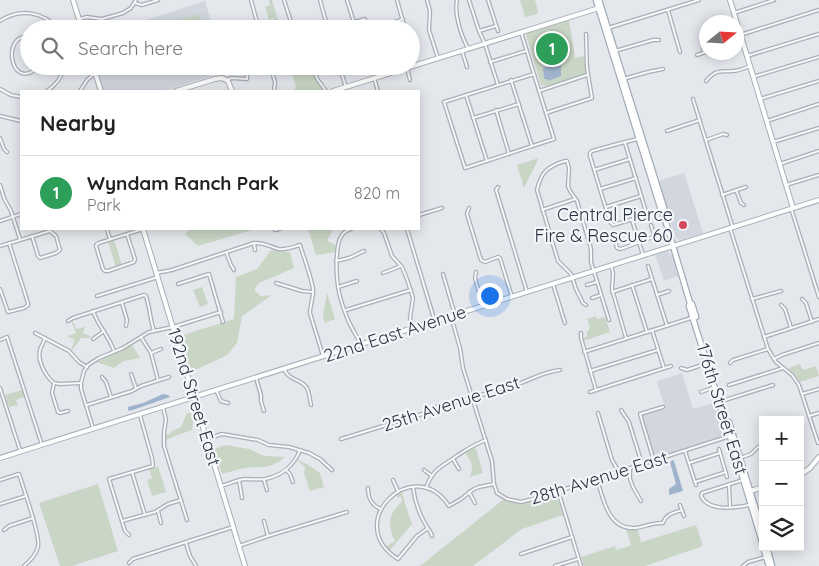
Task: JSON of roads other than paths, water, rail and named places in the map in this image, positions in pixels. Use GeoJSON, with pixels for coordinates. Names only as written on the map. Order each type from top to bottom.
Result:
{"type":"FeatureCollection","features":[{"type":"Feature","properties":{"kind":"main road","name":"176th Street East"},"geometry":{"type":"LineString","coordinates":[[597,0],[608,28],[618,67],[665,211],[664,216]]}},
{"type":"Feature","properties":{"kind":"main road","name":"176th Street East"},"geometry":{"type":"LineString","coordinates":[[600,8],[631,117],[692,304],[759,521]]}},
{"type":"Feature","properties":{"kind":"main road"},"geometry":{"type":"LineString","coordinates":[[631,117],[640,133]]}},
{"type":"Feature","properties":{"kind":"main road"},"geometry":{"type":"LineString","coordinates":[[638,139],[646,154]]}},
{"type":"Feature","properties":{"kind":"main road","name":"176th Street East"},"geometry":{"type":"LineString","coordinates":[[690,302],[689,306],[743,480],[749,491],[759,531]]}},
{"type":"Feature","properties":{"kind":"main road"},"geometry":{"type":"LineString","coordinates":[[707,361],[714,375]]}},
{"type":"Feature","properties":{"kind":"main road"},"geometry":{"type":"LineString","coordinates":[[730,436],[737,448]]}},
{"type":"Feature","properties":{"kind":"main road","name":"176th Street East"},"geometry":{"type":"LineString","coordinates":[[766,551],[772,566]]}},
{"type":"Feature","properties":{"kind":"main road","name":"176th Street East"},"geometry":{"type":"LineString","coordinates":[[768,556],[769,566]]}},
{"type":"Feature","properties":{"kind":"street"},"geometry":{"type":"LineString","coordinates":[[73,0],[79,19],[87,17],[104,19],[129,10],[135,2],[142,5],[158,0]]}},
{"type":"Feature","properties":{"kind":"street"},"geometry":{"type":"LineString","coordinates":[[251,0],[257,20]]}},
{"type":"Feature","properties":{"kind":"street"},"geometry":{"type":"LineString","coordinates":[[284,0],[290,20]]}},
{"type":"Feature","properties":{"kind":"street"},"geometry":{"type":"LineString","coordinates":[[320,0],[326,20]]}},
{"type":"Feature","properties":{"kind":"street"},"geometry":{"type":"LineString","coordinates":[[347,0],[353,20]]}},
{"type":"Feature","properties":{"kind":"street"},"geometry":{"type":"LineString","coordinates":[[397,0],[403,19]]}},
{"type":"Feature","properties":{"kind":"street"},"geometry":{"type":"LineString","coordinates":[[427,0],[430,11],[429,30],[438,58]]}},
{"type":"Feature","properties":{"kind":"street"},"geometry":{"type":"LineString","coordinates":[[457,0],[456,13],[464,41],[469,48]]}},
{"type":"Feature","properties":{"kind":"street"},"geometry":{"type":"LineString","coordinates":[[469,0],[498,85]]}},
{"type":"Feature","properties":{"kind":"street"},"geometry":{"type":"LineString","coordinates":[[488,0],[498,31]]}},
{"type":"Feature","properties":{"kind":"street"},"geometry":{"type":"LineString","coordinates":[[608,28],[699,0]]}},
{"type":"Feature","properties":{"kind":"street"},"geometry":{"type":"LineString","coordinates":[[730,0],[734,13],[774,0]]}},
{"type":"Feature","properties":{"kind":"street"},"geometry":{"type":"LineString","coordinates":[[420,63],[600,8]]}},
{"type":"Feature","properties":{"kind":"street"},"geometry":{"type":"LineString","coordinates":[[668,10],[680,52]]}},
{"type":"Feature","properties":{"kind":"street"},"geometry":{"type":"LineString","coordinates":[[744,34],[819,10]]}},
{"type":"Feature","properties":{"kind":"street"},"geometry":{"type":"LineString","coordinates":[[0,21],[15,14],[30,13],[48,20]]}},
{"type":"Feature","properties":{"kind":"street"},"geometry":{"type":"LineString","coordinates":[[479,31],[496,26]]}},
{"type":"Feature","properties":{"kind":"street"},"geometry":{"type":"LineString","coordinates":[[521,32],[526,51],[534,74],[554,139],[465,168],[444,102],[534,74]]}},
{"type":"Feature","properties":{"kind":"street"},"geometry":{"type":"LineString","coordinates":[[546,113],[592,98],[586,64],[586,34]]}},
{"type":"Feature","properties":{"kind":"street"},"geometry":{"type":"LineString","coordinates":[[747,56],[819,34]]}},
{"type":"Feature","properties":{"kind":"street"},"geometry":{"type":"LineString","coordinates":[[10,44],[20,37]]}},
{"type":"Feature","properties":{"kind":"street"},"geometry":{"type":"LineString","coordinates":[[615,51],[652,40],[659,40]]}},
{"type":"Feature","properties":{"kind":"street"},"geometry":{"type":"LineString","coordinates":[[744,46],[819,297]]}},
{"type":"Feature","properties":{"kind":"street"},"geometry":{"type":"LineString","coordinates":[[462,51],[467,67]]}},
{"type":"Feature","properties":{"kind":"street"},"geometry":{"type":"LineString","coordinates":[[490,62],[526,51]]}},
{"type":"Feature","properties":{"kind":"street"},"geometry":{"type":"LineString","coordinates":[[753,77],[819,57]]}},
{"type":"Feature","properties":{"kind":"street"},"geometry":{"type":"LineString","coordinates":[[706,81],[710,76],[724,70],[735,71],[750,66]]}},
{"type":"Feature","properties":{"kind":"street"},"geometry":{"type":"LineString","coordinates":[[12,68],[20,72]]}},
{"type":"Feature","properties":{"kind":"street"},"geometry":{"type":"LineString","coordinates":[[623,78],[663,69]]}},
{"type":"Feature","properties":{"kind":"street"},"geometry":{"type":"LineString","coordinates":[[48,90],[58,82],[62,75]]}},
{"type":"Feature","properties":{"kind":"street"},"geometry":{"type":"LineString","coordinates":[[81,90],[93,75]]}},
{"type":"Feature","properties":{"kind":"street"},"geometry":{"type":"LineString","coordinates":[[97,75],[101,90]]}},
{"type":"Feature","properties":{"kind":"street"},"geometry":{"type":"LineString","coordinates":[[179,90],[214,79],[247,79],[247,75]]}},
{"type":"Feature","properties":{"kind":"street"},"geometry":{"type":"LineString","coordinates":[[273,75],[275,82],[274,90]]}},
{"type":"Feature","properties":{"kind":"street"},"geometry":{"type":"LineString","coordinates":[[316,75],[325,90]]}},
{"type":"Feature","properties":{"kind":"street"},"geometry":{"type":"LineString","coordinates":[[342,75],[346,87]]}},
{"type":"Feature","properties":{"kind":"street"},"geometry":{"type":"LineString","coordinates":[[336,90],[384,75]]}},
{"type":"Feature","properties":{"kind":"street"},"geometry":{"type":"LineString","coordinates":[[408,75],[410,80]]}},
{"type":"Feature","properties":{"kind":"street"},"geometry":{"type":"LineString","coordinates":[[539,90],[588,75]]}},
{"type":"Feature","properties":{"kind":"street"},"geometry":{"type":"LineString","coordinates":[[374,78],[378,90]]}},
{"type":"Feature","properties":{"kind":"street"},"geometry":{"type":"LineString","coordinates":[[226,80],[231,90]]}},
{"type":"Feature","properties":{"kind":"street"},"geometry":{"type":"LineString","coordinates":[[511,80],[532,146]]}},
{"type":"Feature","properties":{"kind":"street"},"geometry":{"type":"LineString","coordinates":[[760,99],[819,81]]}},
{"type":"Feature","properties":{"kind":"street"},"geometry":{"type":"LineString","coordinates":[[0,90],[20,97]]}},
{"type":"Feature","properties":{"kind":"street"},"geometry":{"type":"LineString","coordinates":[[466,95],[487,161]]}},
{"type":"Feature","properties":{"kind":"street"},"geometry":{"type":"LineString","coordinates":[[693,98],[768,349],[774,359],[795,378],[818,438],[818,443]]}},
{"type":"Feature","properties":{"kind":"street"},"geometry":{"type":"LineString","coordinates":[[473,118],[518,104]]}},
{"type":"Feature","properties":{"kind":"street"},"geometry":{"type":"LineString","coordinates":[[767,121],[819,104]]}},
{"type":"Feature","properties":{"kind":"street"},"geometry":{"type":"LineString","coordinates":[[496,110],[509,154]]}},
{"type":"Feature","properties":{"kind":"street"},"geometry":{"type":"LineString","coordinates":[[0,116],[20,121]]}},
{"type":"Feature","properties":{"kind":"street"},"geometry":{"type":"LineString","coordinates":[[667,132],[700,120]]}},
{"type":"Feature","properties":{"kind":"street"},"geometry":{"type":"LineString","coordinates":[[773,142],[819,128]]}},
{"type":"Feature","properties":{"kind":"street"},"geometry":{"type":"LineString","coordinates":[[705,140],[723,134],[728,135]]}},
{"type":"Feature","properties":{"kind":"street"},"geometry":{"type":"LineString","coordinates":[[0,138],[4,150],[7,152]]}},
{"type":"Feature","properties":{"kind":"street"},"geometry":{"type":"LineString","coordinates":[[625,142],[647,215],[614,225],[610,222],[590,153],[621,143],[625,142],[638,139]]}},
{"type":"Feature","properties":{"kind":"street"},"geometry":{"type":"LineString","coordinates":[[780,164],[819,151]]}},
{"type":"Feature","properties":{"kind":"street"},"geometry":{"type":"LineString","coordinates":[[594,170],[630,160]]}},
{"type":"Feature","properties":{"kind":"street"},"geometry":{"type":"LineString","coordinates":[[586,306],[569,272],[558,261],[537,190],[545,170],[563,161],[568,162],[568,186],[575,199],[591,250],[591,262],[609,320]]}},
{"type":"Feature","properties":{"kind":"street"},"geometry":{"type":"LineString","coordinates":[[786,185],[819,175]]}},
{"type":"Feature","properties":{"kind":"street"},"geometry":{"type":"LineString","coordinates":[[600,189],[636,178]]}},
{"type":"Feature","properties":{"kind":"street"},"geometry":{"type":"LineString","coordinates":[[0,185],[20,240]]}},
{"type":"Feature","properties":{"kind":"street"},"geometry":{"type":"LineString","coordinates":[[498,187],[496,190],[527,292]]}},
{"type":"Feature","properties":{"kind":"street"},"geometry":{"type":"LineString","coordinates":[[722,194],[746,187]]}},
{"type":"Feature","properties":{"kind":"street"},"geometry":{"type":"LineString","coordinates":[[736,190],[741,203],[744,205]]}},
{"type":"Feature","properties":{"kind":"street"},"geometry":{"type":"LineString","coordinates":[[606,207],[641,196]]}},
{"type":"Feature","properties":{"kind":"street"},"geometry":{"type":"LineString","coordinates":[[542,210],[575,199]]}},
{"type":"Feature","properties":{"kind":"street","name":"22nd East Avenue"},"geometry":{"type":"LineString","coordinates":[[0,458],[819,200]]}},
{"type":"Feature","properties":{"kind":"street"},"geometry":{"type":"LineString","coordinates":[[420,215],[442,208]]}},
{"type":"Feature","properties":{"kind":"street"},"geometry":{"type":"LineString","coordinates":[[469,208],[467,214],[481,260],[486,262],[498,257],[500,258],[512,296]]}},
{"type":"Feature","properties":{"kind":"street"},"geometry":{"type":"LineString","coordinates":[[0,221],[20,214]]}},
{"type":"Feature","properties":{"kind":"street"},"geometry":{"type":"LineString","coordinates":[[632,220],[643,255]]}},
{"type":"Feature","properties":{"kind":"street"},"geometry":{"type":"LineString","coordinates":[[614,236],[619,249],[621,249],[653,237],[651,225]]}},
{"type":"Feature","properties":{"kind":"street"},"geometry":{"type":"LineString","coordinates":[[107,230],[110,239]]}},
{"type":"Feature","properties":{"kind":"street"},"geometry":{"type":"LineString","coordinates":[[127,234],[135,259],[134,262],[105,271],[96,246],[97,244],[110,239],[140,230]]}},
{"type":"Feature","properties":{"kind":"street","name":"192nd Street East"},"geometry":{"type":"LineString","coordinates":[[143,230],[245,566]]}},
{"type":"Feature","properties":{"kind":"street"},"geometry":{"type":"LineString","coordinates":[[350,230],[340,237],[336,261],[338,287],[351,326],[360,345]]}},
{"type":"Feature","properties":{"kind":"street"},"geometry":{"type":"LineString","coordinates":[[382,230],[392,256],[405,273],[411,290],[413,300],[410,318],[412,329]]}},
{"type":"Feature","properties":{"kind":"street"},"geometry":{"type":"LineString","coordinates":[[407,230],[435,322]]}},
{"type":"Feature","properties":{"kind":"street"},"geometry":{"type":"LineString","coordinates":[[0,246],[32,236],[50,231],[56,236],[59,251],[40,258],[32,236]]}},
{"type":"Feature","properties":{"kind":"street"},"geometry":{"type":"LineString","coordinates":[[0,289],[8,312],[24,308],[28,305],[9,243]]}},
{"type":"Feature","properties":{"kind":"street"},"geometry":{"type":"LineString","coordinates":[[97,296],[254,243],[265,244],[282,250],[300,245],[313,288],[310,313],[323,357]]}},
{"type":"Feature","properties":{"kind":"street"},"geometry":{"type":"LineString","coordinates":[[254,243],[255,250]]}},
{"type":"Feature","properties":{"kind":"street"},"geometry":{"type":"LineString","coordinates":[[336,261],[349,258],[364,251]]}},
{"type":"Feature","properties":{"kind":"street"},"geometry":{"type":"LineString","coordinates":[[226,252],[230,265],[234,270]]}},
{"type":"Feature","properties":{"kind":"street"},"geometry":{"type":"LineString","coordinates":[[611,265],[612,292],[627,338]]}},
{"type":"Feature","properties":{"kind":"street"},"geometry":{"type":"LineString","coordinates":[[383,273],[400,266]]}},
{"type":"Feature","properties":{"kind":"street"},"geometry":{"type":"LineString","coordinates":[[648,266],[666,326]]}},
{"type":"Feature","properties":{"kind":"street"},"geometry":{"type":"LineString","coordinates":[[476,272],[475,278],[483,306]]}},
{"type":"Feature","properties":{"kind":"street"},"geometry":{"type":"LineString","coordinates":[[178,284],[209,274],[223,322]]}},
{"type":"Feature","properties":{"kind":"street"},"geometry":{"type":"LineString","coordinates":[[428,528],[417,536],[398,559],[386,549],[379,536],[378,520],[381,509],[388,498],[398,491],[413,487],[426,488],[438,494],[449,506],[479,487],[494,484],[493,468],[463,368],[443,274]]}},
{"type":"Feature","properties":{"kind":"street"},"geometry":{"type":"LineString","coordinates":[[612,292],[652,279]]}},
{"type":"Feature","properties":{"kind":"street"},"geometry":{"type":"LineString","coordinates":[[338,287],[357,281]]}},
{"type":"Feature","properties":{"kind":"street"},"geometry":{"type":"LineString","coordinates":[[587,285],[597,282]]}},
{"type":"Feature","properties":{"kind":"street"},"geometry":{"type":"LineString","coordinates":[[276,283],[302,292],[313,292]]}},
{"type":"Feature","properties":{"kind":"street"},"geometry":{"type":"LineString","coordinates":[[553,284],[565,322]]}},
{"type":"Feature","properties":{"kind":"street"},"geometry":{"type":"LineString","coordinates":[[632,285],[647,332]]}},
{"type":"Feature","properties":{"kind":"street"},"geometry":{"type":"LineString","coordinates":[[345,310],[411,290]]}},
{"type":"Feature","properties":{"kind":"street"},"geometry":{"type":"LineString","coordinates":[[657,295],[669,291]]}},
{"type":"Feature","properties":{"kind":"street"},"geometry":{"type":"LineString","coordinates":[[752,299],[781,291]]}},
{"type":"Feature","properties":{"kind":"street"},"geometry":{"type":"LineString","coordinates":[[68,321],[144,295],[150,308],[150,320],[154,331]]}},
{"type":"Feature","properties":{"kind":"street"},"geometry":{"type":"LineString","coordinates":[[592,298],[601,295]]}},
{"type":"Feature","properties":{"kind":"street"},"geometry":{"type":"LineString","coordinates":[[802,299],[806,303],[812,322]]}},
{"type":"Feature","properties":{"kind":"street"},"geometry":{"type":"LineString","coordinates":[[122,303],[127,320],[126,326]]}},
{"type":"Feature","properties":{"kind":"street"},"geometry":{"type":"LineString","coordinates":[[781,305],[785,309],[791,328]]}},
{"type":"Feature","properties":{"kind":"street"},"geometry":{"type":"LineString","coordinates":[[93,312],[108,337],[114,352]]}},
{"type":"Feature","properties":{"kind":"street"},"geometry":{"type":"LineString","coordinates":[[94,429],[80,383],[84,371],[93,361],[154,331],[221,312]]}},
{"type":"Feature","properties":{"kind":"street"},"geometry":{"type":"LineString","coordinates":[[584,352],[693,317]]}},
{"type":"Feature","properties":{"kind":"street"},"geometry":{"type":"LineString","coordinates":[[764,337],[819,319]]}},
{"type":"Feature","properties":{"kind":"street"},"geometry":{"type":"LineString","coordinates":[[652,330],[664,368]]}},
{"type":"Feature","properties":{"kind":"street"},"geometry":{"type":"LineString","coordinates":[[94,339],[104,331]]}},
{"type":"Feature","properties":{"kind":"street"},"geometry":{"type":"LineString","coordinates":[[35,333],[69,351],[87,368]]}},
{"type":"Feature","properties":{"kind":"street"},"geometry":{"type":"LineString","coordinates":[[581,333],[580,338],[596,390]]}},
{"type":"Feature","properties":{"kind":"street"},"geometry":{"type":"LineString","coordinates":[[141,337],[151,353],[158,380]]}},
{"type":"Feature","properties":{"kind":"street"},"geometry":{"type":"LineString","coordinates":[[0,340],[7,338],[42,445]]}},
{"type":"Feature","properties":{"kind":"street"},"geometry":{"type":"LineString","coordinates":[[46,338],[40,350],[40,358],[46,376],[54,383],[80,383]]}},
{"type":"Feature","properties":{"kind":"street"},"geometry":{"type":"LineString","coordinates":[[774,359],[819,343]]}},
{"type":"Feature","properties":{"kind":"street"},"geometry":{"type":"LineString","coordinates":[[151,353],[161,349]]}},
{"type":"Feature","properties":{"kind":"street"},"geometry":{"type":"LineString","coordinates":[[730,364],[733,360],[768,349]]}},
{"type":"Feature","properties":{"kind":"street"},"geometry":{"type":"LineString","coordinates":[[590,371],[658,350]]}},
{"type":"Feature","properties":{"kind":"street"},"geometry":{"type":"LineString","coordinates":[[681,368],[686,370],[707,361]]}},
{"type":"Feature","properties":{"kind":"street"},"geometry":{"type":"LineString","coordinates":[[590,392],[671,366]]}},
{"type":"Feature","properties":{"kind":"street"},"geometry":{"type":"LineString","coordinates":[[729,385],[783,368]]}},
{"type":"Feature","properties":{"kind":"street"},"geometry":{"type":"LineString","coordinates":[[284,369],[289,377],[305,386],[311,404]]}},
{"type":"Feature","properties":{"kind":"street","name":"25th Avenue East"},"geometry":{"type":"LineString","coordinates":[[341,439],[422,414],[441,405],[472,398],[521,383],[554,370],[560,370]]}},
{"type":"Feature","properties":{"kind":"street"},"geometry":{"type":"LineString","coordinates":[[130,374],[136,388]]}},
{"type":"Feature","properties":{"kind":"street"},"geometry":{"type":"LineString","coordinates":[[102,377],[106,382],[111,397]]}},
{"type":"Feature","properties":{"kind":"street"},"geometry":{"type":"LineString","coordinates":[[86,405],[169,377]]}},
{"type":"Feature","properties":{"kind":"street"},"geometry":{"type":"LineString","coordinates":[[256,378],[264,411]]}},
{"type":"Feature","properties":{"kind":"street"},"geometry":{"type":"LineString","coordinates":[[54,383],[52,393],[58,413],[68,410]]}},
{"type":"Feature","properties":{"kind":"street"},"geometry":{"type":"LineString","coordinates":[[722,401],[773,385]]}},
{"type":"Feature","properties":{"kind":"street"},"geometry":{"type":"LineString","coordinates":[[701,392],[715,387]]}},
{"type":"Feature","properties":{"kind":"street"},"geometry":{"type":"LineString","coordinates":[[0,388],[21,452]]}},
{"type":"Feature","properties":{"kind":"street"},"geometry":{"type":"LineString","coordinates":[[802,394],[819,388]]}},
{"type":"Feature","properties":{"kind":"street"},"geometry":{"type":"LineString","coordinates":[[216,390],[221,400],[228,403]]}},
{"type":"Feature","properties":{"kind":"street"},"geometry":{"type":"LineString","coordinates":[[163,407],[166,420],[164,446],[187,520]]}},
{"type":"Feature","properties":{"kind":"street"},"geometry":{"type":"LineString","coordinates":[[654,461],[640,414],[663,407]]}},
{"type":"Feature","properties":{"kind":"street"},"geometry":{"type":"LineString","coordinates":[[622,410],[629,422],[642,464]]}},
{"type":"Feature","properties":{"kind":"street"},"geometry":{"type":"LineString","coordinates":[[809,416],[819,413]]}},
{"type":"Feature","properties":{"kind":"street"},"geometry":{"type":"LineString","coordinates":[[128,535],[125,531],[109,479],[153,466],[139,414]]}},
{"type":"Feature","properties":{"kind":"street"},"geometry":{"type":"LineString","coordinates":[[598,414],[612,460],[619,472]]}},
{"type":"Feature","properties":{"kind":"street"},"geometry":{"type":"LineString","coordinates":[[207,439],[228,434],[258,440],[268,445],[289,447],[309,453],[320,459],[332,470]]}},
{"type":"Feature","properties":{"kind":"street","name":"28th Avenue East"},"geometry":{"type":"LineString","coordinates":[[494,484],[500,496],[524,502],[556,493],[559,494],[562,490],[730,436]]}},
{"type":"Feature","properties":{"kind":"street"},"geometry":{"type":"LineString","coordinates":[[426,488],[432,476],[443,464],[471,446],[486,440]]}},
{"type":"Feature","properties":{"kind":"street"},"geometry":{"type":"LineString","coordinates":[[740,458],[751,454],[759,447]]}},
{"type":"Feature","properties":{"kind":"street"},"geometry":{"type":"LineString","coordinates":[[719,449],[727,476]]}},
{"type":"Feature","properties":{"kind":"street"},"geometry":{"type":"LineString","coordinates":[[221,486],[239,480],[273,477],[286,470],[297,458],[300,450]]}},
{"type":"Feature","properties":{"kind":"street"},"geometry":{"type":"LineString","coordinates":[[685,451],[696,484],[726,472]]}},
{"type":"Feature","properties":{"kind":"street"},"geometry":{"type":"LineString","coordinates":[[689,463],[720,453]]}},
{"type":"Feature","properties":{"kind":"street"},"geometry":{"type":"LineString","coordinates":[[804,472],[819,457]]}},
{"type":"Feature","properties":{"kind":"street"},"geometry":{"type":"LineString","coordinates":[[453,458],[459,468]]}},
{"type":"Feature","properties":{"kind":"street"},"geometry":{"type":"LineString","coordinates":[[630,468],[630,479],[641,500]]}},
{"type":"Feature","properties":{"kind":"street"},"geometry":{"type":"LineString","coordinates":[[286,470],[293,482]]}},
{"type":"Feature","properties":{"kind":"street"},"geometry":{"type":"LineString","coordinates":[[424,470],[432,476]]}},
{"type":"Feature","properties":{"kind":"street"},"geometry":{"type":"LineString","coordinates":[[132,472],[145,515]]}},
{"type":"Feature","properties":{"kind":"street"},"geometry":{"type":"LineString","coordinates":[[0,480],[19,474],[33,518],[39,541],[37,550],[24,566]]}},
{"type":"Feature","properties":{"kind":"street"},"geometry":{"type":"LineString","coordinates":[[264,479],[268,490]]}},
{"type":"Feature","properties":{"kind":"street"},"geometry":{"type":"LineString","coordinates":[[597,479],[608,513],[617,523],[625,527],[662,523],[668,515],[682,510]]}},
{"type":"Feature","properties":{"kind":"street"},"geometry":{"type":"LineString","coordinates":[[239,480],[242,498]]}},
{"type":"Feature","properties":{"kind":"street"},"geometry":{"type":"LineString","coordinates":[[393,480],[398,491]]}},
{"type":"Feature","properties":{"kind":"street"},"geometry":{"type":"LineString","coordinates":[[743,480],[700,494],[702,499],[709,504],[721,508],[751,505]]}},
{"type":"Feature","properties":{"kind":"street"},"geometry":{"type":"LineString","coordinates":[[729,484],[730,508]]}},
{"type":"Feature","properties":{"kind":"street"},"geometry":{"type":"LineString","coordinates":[[413,487],[417,506],[432,536]]}},
{"type":"Feature","properties":{"kind":"street"},"geometry":{"type":"LineString","coordinates":[[368,488],[368,496],[371,502],[381,509]]}},
{"type":"Feature","properties":{"kind":"street"},"geometry":{"type":"LineString","coordinates":[[749,491],[759,488]]}},
{"type":"Feature","properties":{"kind":"street"},"geometry":{"type":"LineString","coordinates":[[469,492],[474,503]]}},
{"type":"Feature","properties":{"kind":"street"},"geometry":{"type":"LineString","coordinates":[[559,494],[581,566]]}},
{"type":"Feature","properties":{"kind":"street"},"geometry":{"type":"LineString","coordinates":[[0,504],[26,496]]}},
{"type":"Feature","properties":{"kind":"street"},"geometry":{"type":"LineString","coordinates":[[122,522],[181,500]]}},
{"type":"Feature","properties":{"kind":"street"},"geometry":{"type":"LineString","coordinates":[[680,505],[684,516]]}},
{"type":"Feature","properties":{"kind":"street"},"geometry":{"type":"LineString","coordinates":[[158,510],[161,523]]}},
{"type":"Feature","properties":{"kind":"street"},"geometry":{"type":"LineString","coordinates":[[239,546],[347,512]]}},
{"type":"Feature","properties":{"kind":"street"},"geometry":{"type":"LineString","coordinates":[[4,530],[9,526],[33,518]]}},
{"type":"Feature","properties":{"kind":"street"},"geometry":{"type":"LineString","coordinates":[[264,521],[268,536]]}},
{"type":"Feature","properties":{"kind":"street"},"geometry":{"type":"LineString","coordinates":[[129,563],[133,559],[233,527]]}},
{"type":"Feature","properties":{"kind":"street"},"geometry":{"type":"LineString","coordinates":[[522,554],[572,537]]}},
{"type":"Feature","properties":{"kind":"street"},"geometry":{"type":"LineString","coordinates":[[186,542],[190,556],[196,566]]}},
{"type":"Feature","properties":{"kind":"street"},"geometry":{"type":"LineString","coordinates":[[743,566],[748,562],[768,556]]}},
{"type":"Feature","properties":{"kind":"street"},"geometry":{"type":"LineString","coordinates":[[555,566],[578,559]]}},
{"type":"Feature","properties":{"kind":"water"},"geometry":{"type":"Polygon","coordinates":[[[559,60],[561,76],[548,81],[544,79],[543,68],[554,65],[559,60]]]}},
{"type":"Feature","properties":{"kind":"water"},"geometry":{"type":"Polygon","coordinates":[[[163,394],[170,397],[130,411],[128,410],[128,407],[163,394]]]}},
{"type":"Feature","properties":{"kind":"water"},"geometry":{"type":"Polygon","coordinates":[[[673,460],[683,491],[669,495],[669,489],[676,484],[670,462],[673,460]]]}},
{"type":"Feature","properties":{"kind":"place","name":"Wyndam Ranch Park"},"geometry":{"type":"Point","coordinates":[552,49]}},
{"type":"Feature","properties":{"kind":"place","name":"Central Pierce Fire & Rescue 60"},"geometry":{"type":"Point","coordinates":[683,225]}}]}
